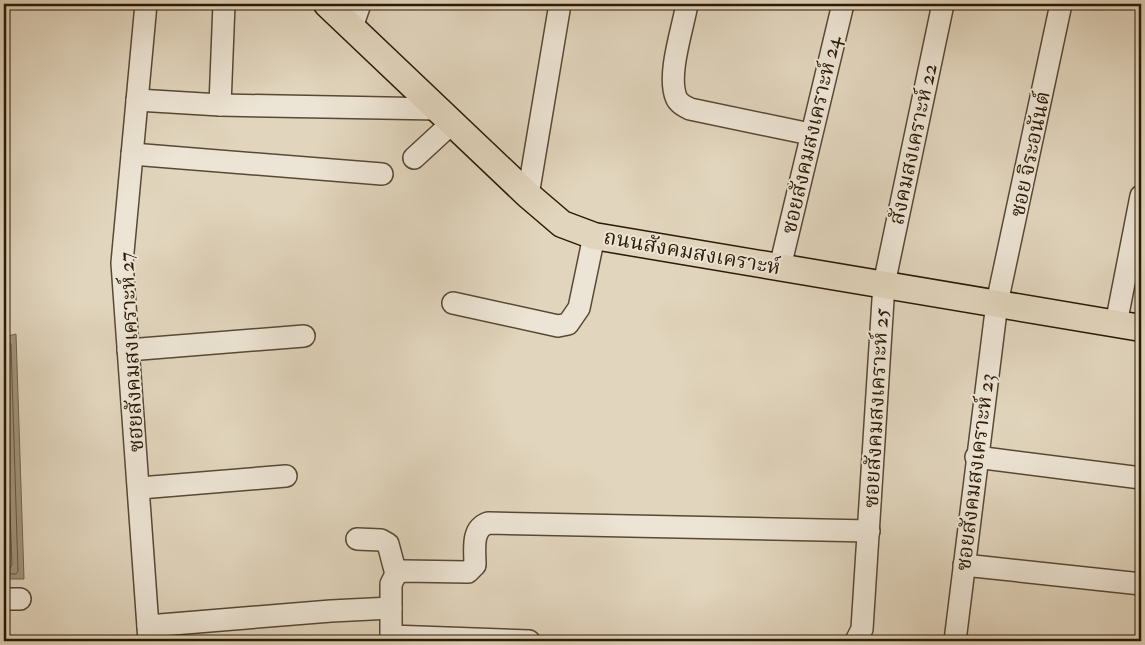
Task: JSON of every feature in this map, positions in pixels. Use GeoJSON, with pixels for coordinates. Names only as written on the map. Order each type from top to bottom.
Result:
{"type":"FeatureCollection","features":[{"type":"Feature","properties":{"kind":"main road","name":"ถนนสังคมสงเคราะห์"},"geometry":{"type":"LineString","coordinates":[[327,4],[356,16],[445,116],[528,195],[562,224],[594,236],[1129,326]]}},
{"type":"Feature","properties":{"kind":"street","name":"ซฮยสังคมสงเคราะห์ 27"},"geometry":{"type":"LineString","coordinates":[[146,4],[122,263],[140,488],[148,634]]}},
{"type":"Feature","properties":{"kind":"street"},"geometry":{"type":"LineString","coordinates":[[220,104],[224,4]]}},
{"type":"Feature","properties":{"kind":"street"},"geometry":{"type":"LineString","coordinates":[[528,195],[560,4]]}},
{"type":"Feature","properties":{"kind":"street"},"geometry":{"type":"LineString","coordinates":[[688,4],[674,76],[676,99],[690,109],[810,134]]}},
{"type":"Feature","properties":{"kind":"street","name":"ซอยสังคมสงเคราะห์ 24"},"geometry":{"type":"LineString","coordinates":[[780,267],[810,134],[843,4]]}},
{"type":"Feature","properties":{"kind":"street","name":"สังคมสงเคราะห์ 22"},"geometry":{"type":"LineString","coordinates":[[884,284],[943,4]]}},
{"type":"Feature","properties":{"kind":"street","name":"ซอย จิระอนันต์"},"geometry":{"type":"LineString","coordinates":[[997,303],[1061,4]]}},
{"type":"Feature","properties":{"kind":"street"},"geometry":{"type":"LineString","coordinates":[[137,100],[445,116]]}},
{"type":"Feature","properties":{"kind":"street"},"geometry":{"type":"LineString","coordinates":[[414,158],[445,116]]}},
{"type":"Feature","properties":{"kind":"street"},"geometry":{"type":"LineString","coordinates":[[132,154],[382,174]]}},
{"type":"Feature","properties":{"kind":"street"},"geometry":{"type":"LineString","coordinates":[[1129,326],[1141,196]]}},
{"type":"Feature","properties":{"kind":"street"},"geometry":{"type":"LineString","coordinates":[[453,303],[558,326],[568,324],[579,308],[594,236]]}},
{"type":"Feature","properties":{"kind":"street","name":"ซอยสังคมสงเคราะห์ 25"},"geometry":{"type":"LineString","coordinates":[[856,641],[862,628],[884,284]]}},
{"type":"Feature","properties":{"kind":"street","name":"ซอยสังคมสงเคราะห์ 23"},"geometry":{"type":"LineString","coordinates":[[955,641],[976,457],[997,303]]}},
{"type":"Feature","properties":{"kind":"street"},"geometry":{"type":"LineString","coordinates":[[128,350],[304,336]]}},
{"type":"Feature","properties":{"kind":"street"},"geometry":{"type":"LineString","coordinates":[[976,457],[1141,478]]}},
{"type":"Feature","properties":{"kind":"street"},"geometry":{"type":"LineString","coordinates":[[140,488],[286,476]]}},
{"type":"Feature","properties":{"kind":"street"},"geometry":{"type":"LineString","coordinates":[[396,574],[404,571],[468,572],[474,565],[476,532],[480,526],[488,523],[869,531]]}},
{"type":"Feature","properties":{"kind":"street"},"geometry":{"type":"LineString","coordinates":[[357,539],[381,540],[388,544],[396,574],[391,584],[391,639],[529,641]]}},
{"type":"Feature","properties":{"kind":"street"},"geometry":{"type":"LineString","coordinates":[[964,565],[1141,584]]}},
{"type":"Feature","properties":{"kind":"street"},"geometry":{"type":"LineString","coordinates":[[148,634],[331,611],[391,608]]}},
{"type":"Feature","properties":{"kind":"water"},"geometry":{"type":"Polygon","coordinates":[[[16,334],[24,579],[4,579],[4,337],[16,334]]]}}]}
